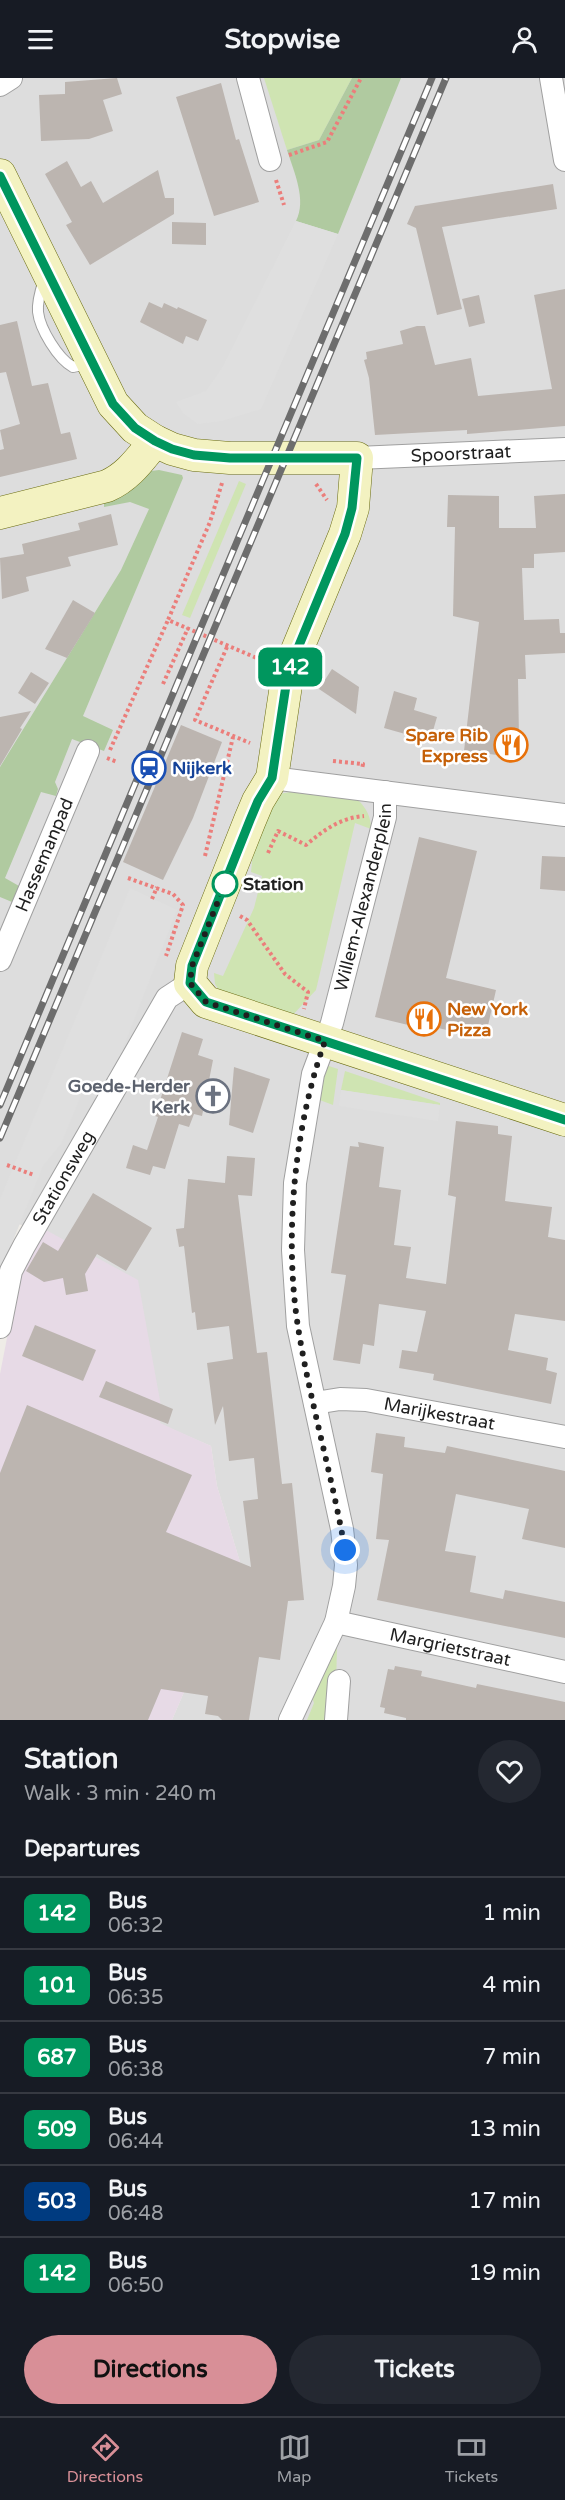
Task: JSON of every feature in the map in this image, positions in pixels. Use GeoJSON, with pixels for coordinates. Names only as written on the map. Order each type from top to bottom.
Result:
{"type":"FeatureCollection","features":[{"type":"Feature","properties":{"kind":"street"},"geometry":{"type":"LineString","coordinates":[[0,85],[11,78]]}},
{"type":"Feature","properties":{"kind":"street"},"geometry":{"type":"LineString","coordinates":[[248,78],[270,160]]}},
{"type":"Feature","properties":{"kind":"street"},"geometry":{"type":"LineString","coordinates":[[551,78],[565,160]]}},
{"type":"Feature","properties":{"kind":"street"},"geometry":{"type":"LineString","coordinates":[[0,176],[51,276],[91,363],[113,404],[135,428],[172,449],[194,455],[230,458],[357,458],[352,508],[345,534],[288,672],[272,778],[258,801],[247,827],[192,966],[190,983],[206,1002],[328,1032],[565,1120]]}},
{"type":"Feature","properties":{"kind":"street"},"geometry":{"type":"LineString","coordinates":[[0,513],[119,481],[130,472],[155,441]]}},
{"type":"Feature","properties":{"kind":"street","name":"Spoorstraat"},"geometry":{"type":"LineString","coordinates":[[357,458],[565,449]]}},
{"type":"Feature","properties":{"kind":"street","name":"Hassemanpad"},"geometry":{"type":"LineString","coordinates":[[0,960],[97,754]]}},
{"type":"Feature","properties":{"kind":"street","name":"Willem-Alexanderplein"},"geometry":{"type":"LineString","coordinates":[[272,778],[385,792],[385,817],[328,1032],[313,1074],[295,1183],[294,1271],[298,1326],[345,1550],[344,1586],[336,1622],[290,1720]]}},
{"type":"Feature","properties":{"kind":"street"},"geometry":{"type":"LineString","coordinates":[[385,792],[565,815]]}},
{"type":"Feature","properties":{"kind":"street","name":"Stationsweg"},"geometry":{"type":"LineString","coordinates":[[0,1327],[11,1271],[24,1246],[167,998],[190,983]]}},
{"type":"Feature","properties":{"kind":"street","name":"Marijkestraat"},"geometry":{"type":"LineString","coordinates":[[315,1403],[340,1399],[366,1400],[565,1437]]}},
{"type":"Feature","properties":{"kind":"street","name":"Margrietstraat"},"geometry":{"type":"LineString","coordinates":[[336,1622],[565,1672]]}},
{"type":"Feature","properties":{"kind":"street"},"geometry":{"type":"LineString","coordinates":[[336,1720],[339,1682]]}},
{"type":"Feature","properties":{"kind":"path"},"geometry":{"type":"LineString","coordinates":[[270,160],[327,142],[361,78]]}},
{"type":"Feature","properties":{"kind":"path"},"geometry":{"type":"LineString","coordinates":[[117,762],[97,754],[168,620],[210,522],[230,458]]}},
{"type":"Feature","properties":{"kind":"path"},"geometry":{"type":"LineString","coordinates":[[168,620],[288,672]]}},
{"type":"Feature","properties":{"kind":"path"},"geometry":{"type":"LineString","coordinates":[[164,684],[188,628]]}},
{"type":"Feature","properties":{"kind":"path"},"geometry":{"type":"LineString","coordinates":[[205,859],[233,737]]}},
{"type":"Feature","properties":{"kind":"path"},"geometry":{"type":"LineString","coordinates":[[264,863],[278,831],[306,845],[331,825],[352,817],[369,815],[385,817]]}},
{"type":"Feature","properties":{"kind":"path"},"geometry":{"type":"LineString","coordinates":[[128,878],[173,894]]}},
{"type":"Feature","properties":{"kind":"path"},"geometry":{"type":"LineString","coordinates":[[152,899],[157,887]]}},
{"type":"Feature","properties":{"kind":"path"},"geometry":{"type":"LineString","coordinates":[[240,915],[247,920],[285,974],[308,992],[302,1014],[328,1032]]}},
{"type":"Feature","properties":{"kind":"path"},"geometry":{"type":"LineString","coordinates":[[7,1165],[34,1175]]}},
{"type":"Feature","properties":{"kind":"shaded area"},"geometry":{"type":"Polygon","coordinates":[[[0,78],[565,78],[565,1720],[172,1720],[240,1562],[217,1486],[211,1446],[160,1424],[161,1406],[43,1232],[0,1218],[0,78]]]}},
{"type":"Feature","properties":{"kind":"shaded area"},"geometry":{"type":"Polygon","coordinates":[[[296,221],[338,234],[261,409],[222,421],[198,424],[183,413],[176,402],[206,391],[222,368],[296,221]]]}},
{"type":"Feature","properties":{"kind":"shaded area"},"geometry":{"type":"Polygon","coordinates":[[[130,888],[177,910],[120,1056],[97,1098],[82,1093],[61,1144],[43,1166],[0,1273],[0,1199],[130,888]]]}},
{"type":"Feature","properties":{"kind":"shaded area"},"geometry":{"type":"Polygon","coordinates":[[[341,1090],[440,1105],[438,1121],[339,1106],[341,1090]]]}},
{"type":"Feature","properties":{"kind":"shaded area"},"geometry":{"type":"Polygon","coordinates":[[[44,1229],[138,1280],[161,1406],[160,1423],[211,1446],[217,1486],[240,1562],[172,1720],[0,1720],[0,1374],[21,1266],[44,1229]]]}},
{"type":"Feature","properties":{"kind":"green space"},"geometry":{"type":"Polygon","coordinates":[[[264,78],[352,78],[319,140],[287,150],[264,78]]]}},
{"type":"Feature","properties":{"kind":"green space"},"geometry":{"type":"Polygon","coordinates":[[[352,78],[401,78],[338,234],[296,221],[300,195],[287,150],[319,140],[352,78]]]}},
{"type":"Feature","properties":{"kind":"green space"},"geometry":{"type":"Polygon","coordinates":[[[159,470],[182,475],[183,478],[83,716],[113,730],[104,751],[72,739],[55,782],[58,789],[56,796],[41,792],[5,878],[19,886],[12,902],[0,897],[0,767],[121,570],[149,509],[130,502],[104,507],[104,503],[123,496],[151,471],[159,470]]]}},
{"type":"Feature","properties":{"kind":"green space"},"geometry":{"type":"Polygon","coordinates":[[[239,481],[246,484],[190,618],[182,615],[239,481]]]}},
{"type":"Feature","properties":{"kind":"green space"},"geometry":{"type":"Polygon","coordinates":[[[290,792],[358,800],[368,813],[371,829],[355,823],[316,990],[291,1017],[220,992],[215,984],[214,973],[223,976],[254,908],[262,876],[251,872],[254,841],[279,794],[290,792]]]}},
{"type":"Feature","properties":{"kind":"green space"},"geometry":{"type":"Polygon","coordinates":[[[326,1065],[338,1069],[333,1105],[317,1099],[326,1065]]]}},
{"type":"Feature","properties":{"kind":"green space"},"geometry":{"type":"Polygon","coordinates":[[[345,1071],[440,1103],[440,1105],[341,1090],[345,1071]]]}},
{"type":"Feature","properties":{"kind":"green space"},"geometry":{"type":"Polygon","coordinates":[[[331,1648],[337,1649],[336,1683],[330,1720],[307,1720],[314,1703],[311,1694],[331,1648]]]}},
{"type":"Feature","properties":{"kind":"building"},"geometry":{"type":"Polygon","coordinates":[[[117,78],[122,94],[103,100],[113,131],[89,139],[41,141],[39,95],[65,94],[65,82],[117,78]]]}},
{"type":"Feature","properties":{"kind":"building"},"geometry":{"type":"Polygon","coordinates":[[[221,83],[236,140],[239,139],[259,202],[214,216],[176,97],[221,83]]]}},
{"type":"Feature","properties":{"kind":"building"},"geometry":{"type":"Polygon","coordinates":[[[67,161],[81,187],[91,181],[103,203],[158,170],[165,198],[174,198],[174,214],[90,265],[66,225],[72,222],[45,174],[67,161]]]}},
{"type":"Feature","properties":{"kind":"building"},"geometry":{"type":"Polygon","coordinates":[[[553,184],[557,209],[442,227],[462,309],[437,315],[416,228],[407,224],[415,206],[553,184]]]}},
{"type":"Feature","properties":{"kind":"building"},"geometry":{"type":"Polygon","coordinates":[[[172,222],[206,223],[206,245],[172,244],[172,222]]]}},
{"type":"Feature","properties":{"kind":"building"},"geometry":{"type":"Polygon","coordinates":[[[565,289],[565,426],[467,434],[467,430],[375,435],[369,378],[364,360],[367,359],[366,352],[403,344],[400,331],[417,326],[425,326],[435,365],[471,358],[478,396],[552,389],[534,295],[565,289]]]}},
{"type":"Feature","properties":{"kind":"building"},"geometry":{"type":"Polygon","coordinates":[[[479,295],[485,323],[469,327],[462,299],[479,295]]]}},
{"type":"Feature","properties":{"kind":"building"},"geometry":{"type":"Polygon","coordinates":[[[149,302],[162,308],[164,303],[177,309],[178,307],[207,320],[198,341],[186,336],[183,344],[140,322],[149,302]]]}},
{"type":"Feature","properties":{"kind":"building"},"geometry":{"type":"Polygon","coordinates":[[[17,321],[32,386],[48,383],[61,434],[70,432],[77,459],[0,477],[0,450],[4,449],[0,430],[20,424],[6,372],[0,373],[0,325],[17,321]]]}},
{"type":"Feature","properties":{"kind":"building"},"geometry":{"type":"Polygon","coordinates":[[[565,494],[565,552],[534,554],[534,568],[522,568],[524,620],[559,619],[560,633],[565,633],[565,653],[525,655],[526,679],[518,679],[519,738],[514,757],[464,751],[479,622],[453,616],[455,527],[447,527],[448,495],[499,496],[499,528],[536,528],[534,496],[565,494]]]}},
{"type":"Feature","properties":{"kind":"building"},"geometry":{"type":"Polygon","coordinates":[[[111,514],[118,545],[68,557],[71,566],[26,577],[29,591],[2,599],[0,558],[24,554],[22,544],[80,530],[78,523],[111,514]]]}},
{"type":"Feature","properties":{"kind":"building"},"geometry":{"type":"Polygon","coordinates":[[[73,600],[95,613],[67,658],[45,649],[73,600]]]}},
{"type":"Feature","properties":{"kind":"building"},"geometry":{"type":"Polygon","coordinates":[[[332,669],[359,687],[356,714],[319,689],[332,669]]]}},
{"type":"Feature","properties":{"kind":"building"},"geometry":{"type":"Polygon","coordinates":[[[31,672],[49,683],[35,704],[18,693],[31,672]]]}},
{"type":"Feature","properties":{"kind":"building"},"geometry":{"type":"Polygon","coordinates":[[[394,691],[417,698],[414,710],[437,717],[430,741],[384,728],[394,691]]]}},
{"type":"Feature","properties":{"kind":"building"},"geometry":{"type":"Polygon","coordinates":[[[31,711],[20,728],[22,729],[0,766],[0,717],[31,711]]]}},
{"type":"Feature","properties":{"kind":"building"},"geometry":{"type":"Polygon","coordinates":[[[181,725],[222,742],[193,818],[163,880],[123,862],[181,725]]]}},
{"type":"Feature","properties":{"kind":"building"},"geometry":{"type":"Polygon","coordinates":[[[419,837],[477,851],[446,978],[496,990],[485,1039],[434,1027],[433,1031],[375,1017],[419,837]]]}},
{"type":"Feature","properties":{"kind":"building"},"geometry":{"type":"Polygon","coordinates":[[[542,856],[565,857],[565,891],[540,889],[542,856]]]}},
{"type":"Feature","properties":{"kind":"building"},"geometry":{"type":"Polygon","coordinates":[[[182,1032],[203,1039],[198,1055],[213,1060],[202,1116],[194,1114],[189,1127],[179,1124],[165,1169],[153,1166],[150,1175],[126,1168],[133,1145],[147,1150],[158,1117],[155,1116],[182,1032]]]}},
{"type":"Feature","properties":{"kind":"building"},"geometry":{"type":"Polygon","coordinates":[[[234,1067],[270,1079],[253,1133],[229,1125],[234,1067]]]}},
{"type":"Feature","properties":{"kind":"building"},"geometry":{"type":"Polygon","coordinates":[[[456,1121],[498,1126],[498,1134],[512,1136],[505,1201],[552,1207],[548,1237],[565,1240],[565,1321],[515,1314],[508,1350],[548,1358],[546,1370],[557,1373],[551,1404],[433,1380],[434,1374],[399,1368],[402,1350],[417,1352],[426,1311],[379,1304],[374,1346],[363,1344],[360,1364],[333,1360],[346,1275],[331,1273],[350,1146],[359,1147],[358,1142],[384,1147],[379,1187],[401,1190],[394,1245],[411,1247],[406,1278],[446,1284],[456,1197],[448,1195],[456,1121]]]}},
{"type":"Feature","properties":{"kind":"building"},"geometry":{"type":"Polygon","coordinates":[[[227,1156],[255,1158],[252,1196],[238,1195],[257,1353],[267,1352],[282,1484],[292,1483],[304,1600],[288,1601],[280,1660],[259,1657],[249,1720],[222,1720],[218,1716],[205,1714],[208,1696],[161,1689],[148,1720],[0,1720],[0,1473],[27,1405],[192,1475],[166,1532],[251,1567],[243,1501],[258,1499],[254,1458],[229,1461],[223,1406],[215,1425],[207,1363],[233,1359],[229,1326],[197,1330],[195,1312],[192,1313],[184,1246],[179,1247],[176,1229],[184,1228],[188,1179],[225,1183],[227,1156]]]}},
{"type":"Feature","properties":{"kind":"building"},"geometry":{"type":"Polygon","coordinates":[[[93,1193],[152,1228],[126,1271],[97,1254],[85,1274],[88,1291],[66,1295],[63,1278],[44,1282],[26,1271],[43,1242],[58,1251],[93,1193]]]}},
{"type":"Feature","properties":{"kind":"building"},"geometry":{"type":"Polygon","coordinates":[[[35,1325],[96,1350],[83,1381],[22,1356],[35,1325]]]}},
{"type":"Feature","properties":{"kind":"building"},"geometry":{"type":"Polygon","coordinates":[[[106,1381],[173,1409],[168,1424],[99,1397],[106,1381]]]}},
{"type":"Feature","properties":{"kind":"building"},"geometry":{"type":"Polygon","coordinates":[[[376,1433],[405,1437],[404,1447],[445,1453],[447,1446],[565,1471],[565,1548],[522,1539],[529,1509],[456,1494],[445,1551],[476,1556],[470,1592],[503,1599],[505,1590],[565,1602],[565,1638],[377,1600],[389,1540],[376,1539],[383,1474],[371,1472],[376,1433]]]}},
{"type":"Feature","properties":{"kind":"building"},"geometry":{"type":"Polygon","coordinates":[[[395,1666],[422,1671],[421,1676],[476,1688],[477,1684],[565,1702],[565,1720],[406,1720],[406,1718],[384,1713],[385,1708],[380,1707],[388,1669],[394,1670],[395,1666]]]}},
{"type":"Feature","properties":{"kind":"railway"},"geometry":{"type":"LineString","coordinates":[[0,1105],[432,78]]}},
{"type":"Feature","properties":{"kind":"railway"},"geometry":{"type":"LineString","coordinates":[[0,1138],[446,78]]}},
{"type":"Feature","properties":{"kind":"bus line","name":"142"},"geometry":{"type":"LineString","coordinates":[[0,176],[91,363],[113,404],[135,428],[172,449],[194,455],[230,458],[357,458],[352,508],[345,534],[288,672],[272,778],[250,820],[192,966],[190,983],[206,1002],[246,1013],[565,1120]]}},
{"type":"Feature","properties":{"kind":"place","name":"Spare Rib Express"},"geometry":{"type":"Point","coordinates":[511,745]}},
{"type":"Feature","properties":{"kind":"place","name":"Nijkerk"},"geometry":{"type":"Point","coordinates":[149,768]}},
{"type":"Feature","properties":{"kind":"place","name":"Station"},"geometry":{"type":"Point","coordinates":[225,884]}},
{"type":"Feature","properties":{"kind":"place","name":"New York Pizza"},"geometry":{"type":"Point","coordinates":[424,1019]}},
{"type":"Feature","properties":{"kind":"place","name":"Goede-Herder Kerk"},"geometry":{"type":"Point","coordinates":[213,1096]}},
{"type":"Feature","properties":{"kind":"route"},"geometry":{"type":"LineString","coordinates":[[225,884],[229,874],[192,966],[190,983],[206,1002],[246,1013],[325,1041],[313,1074],[306,1110],[295,1183],[293,1250],[300,1338],[345,1550]]}}]}
